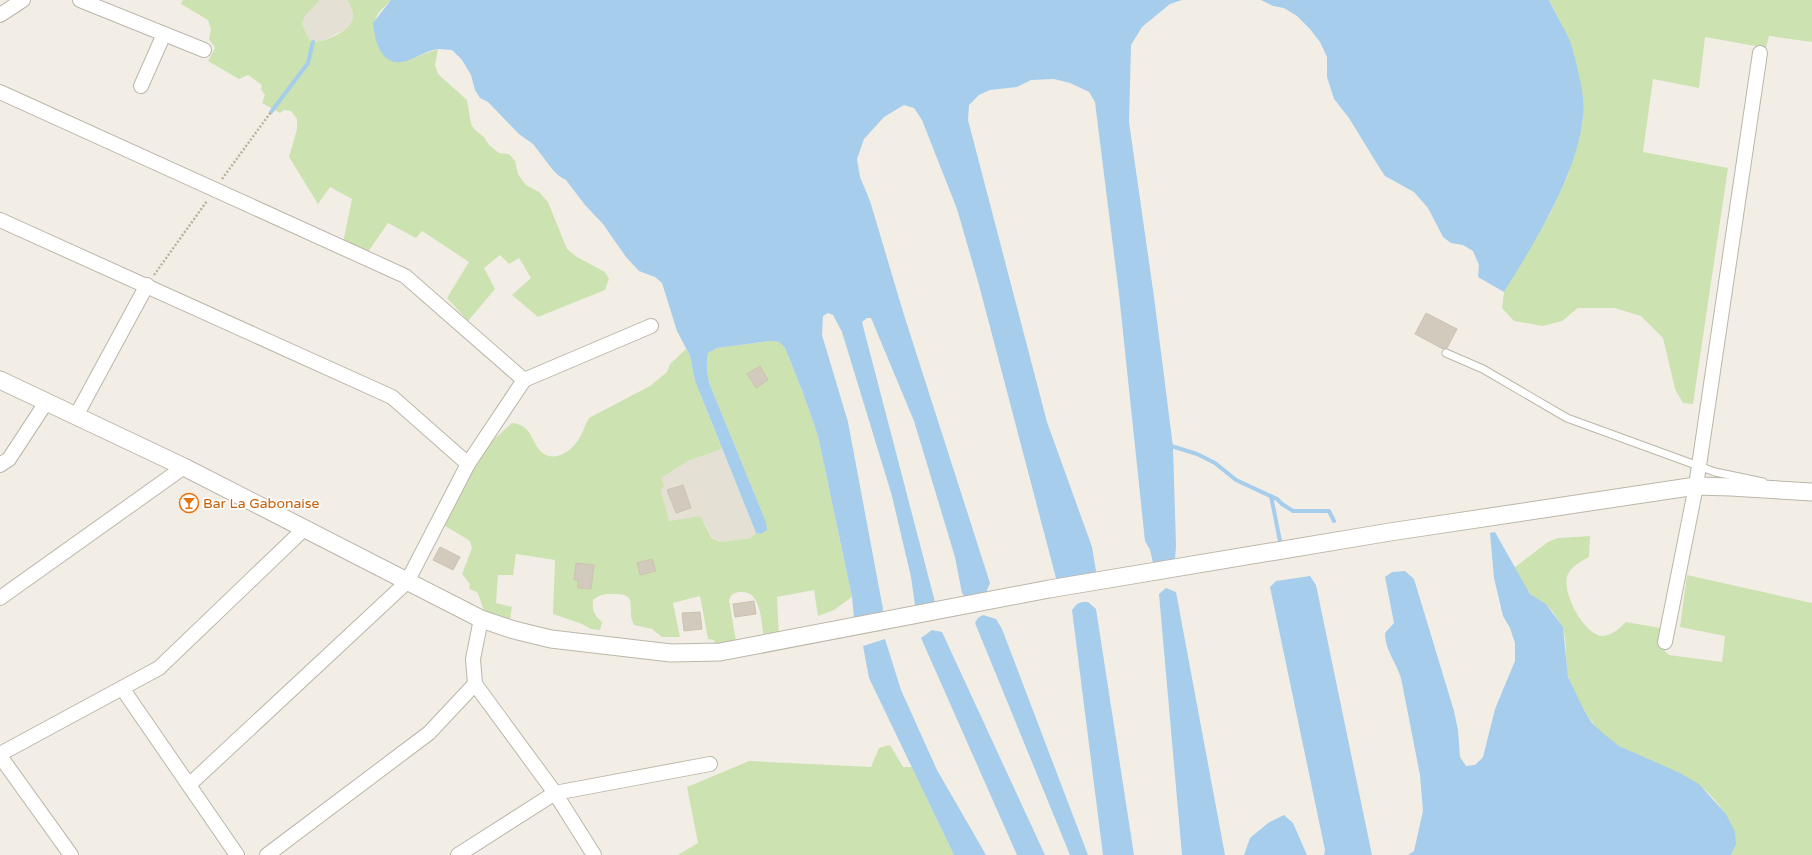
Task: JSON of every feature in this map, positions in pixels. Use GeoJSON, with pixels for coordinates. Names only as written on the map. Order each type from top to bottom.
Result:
{"type":"FeatureCollection","features":[{"type":"Feature","properties":{"kind":"street"},"geometry":{"type":"LineString","coordinates":[[0,14],[23,0]]}},
{"type":"Feature","properties":{"kind":"street"},"geometry":{"type":"LineString","coordinates":[[80,0],[204,50]]}},
{"type":"Feature","properties":{"kind":"street"},"geometry":{"type":"LineString","coordinates":[[141,86],[164,34]]}},
{"type":"Feature","properties":{"kind":"street"},"geometry":{"type":"LineString","coordinates":[[1665,642],[1696,486],[1760,53]]}},
{"type":"Feature","properties":{"kind":"street"},"geometry":{"type":"LineString","coordinates":[[0,92],[405,276],[524,380]]}},
{"type":"Feature","properties":{"kind":"street"},"geometry":{"type":"LineString","coordinates":[[0,220],[392,397],[468,464]]}},
{"type":"Feature","properties":{"kind":"street"},"geometry":{"type":"LineString","coordinates":[[76,416],[146,285]]}},
{"type":"Feature","properties":{"kind":"street"},"geometry":{"type":"LineString","coordinates":[[189,785],[407,582],[468,464],[524,380],[651,326]]}},
{"type":"Feature","properties":{"kind":"street"},"geometry":{"type":"LineString","coordinates":[[0,380],[184,467],[481,619],[514,630],[551,639],[671,653],[720,652],[1050,589],[1390,532],[1696,486],[1812,492]]}},
{"type":"Feature","properties":{"kind":"street"},"geometry":{"type":"LineString","coordinates":[[0,465],[9,459],[47,401]]}},
{"type":"Feature","properties":{"kind":"street"},"geometry":{"type":"LineString","coordinates":[[0,598],[184,467]]}},
{"type":"Feature","properties":{"kind":"street"},"geometry":{"type":"LineString","coordinates":[[71,855],[0,755],[159,668],[304,529]]}},
{"type":"Feature","properties":{"kind":"street"},"geometry":{"type":"LineString","coordinates":[[481,619],[473,659],[475,684],[555,793],[594,855]]}},
{"type":"Feature","properties":{"kind":"street"},"geometry":{"type":"LineString","coordinates":[[267,855],[429,733],[475,684]]}},
{"type":"Feature","properties":{"kind":"street"},"geometry":{"type":"LineString","coordinates":[[122,688],[237,855]]}},
{"type":"Feature","properties":{"kind":"street"},"geometry":{"type":"LineString","coordinates":[[458,855],[555,793],[710,764]]}},
{"type":"Feature","properties":{"kind":"lane"},"geometry":{"type":"LineString","coordinates":[[1446,353],[1495,376],[1566,418],[1715,472],[1812,492]]}},
{"type":"Feature","properties":{"kind":"shaded area"},"geometry":{"type":"Polygon","coordinates":[[[320,0],[347,0],[352,7],[354,16],[350,24],[344,30],[324,40],[313,42],[309,39],[302,24],[305,16],[320,0]]]}},
{"type":"Feature","properties":{"kind":"shaded area"},"geometry":{"type":"Polygon","coordinates":[[[722,449],[756,533],[751,538],[720,542],[713,538],[700,516],[669,521],[661,490],[661,478],[688,461],[722,449]]]}},
{"type":"Feature","properties":{"kind":"green space"},"geometry":{"type":"Polygon","coordinates":[[[183,0],[320,0],[305,16],[302,24],[309,39],[313,42],[332,37],[349,26],[353,13],[347,0],[391,0],[378,14],[374,26],[376,38],[387,59],[407,60],[438,49],[435,65],[438,74],[467,100],[471,124],[475,130],[499,153],[509,154],[515,161],[518,174],[526,185],[539,192],[548,202],[567,249],[577,257],[605,272],[609,279],[605,290],[538,317],[512,295],[531,278],[519,258],[509,264],[500,255],[484,268],[495,289],[468,321],[447,298],[469,262],[422,231],[416,238],[388,223],[368,252],[343,243],[352,199],[330,187],[318,204],[289,157],[297,129],[297,119],[291,111],[284,110],[280,113],[262,103],[265,95],[261,89],[262,85],[248,75],[239,79],[208,61],[215,48],[209,39],[211,30],[208,20],[181,4],[183,0]]]}},
{"type":"Feature","properties":{"kind":"green space"},"geometry":{"type":"Polygon","coordinates":[[[1549,0],[1812,0],[1812,42],[1769,36],[1766,48],[1705,37],[1699,88],[1653,79],[1643,152],[1728,168],[1693,404],[1683,403],[1675,389],[1663,338],[1641,316],[1614,308],[1578,308],[1562,321],[1543,326],[1514,321],[1502,308],[1504,292],[1551,212],[1567,177],[1579,140],[1583,119],[1583,97],[1570,42],[1549,0]]]}},
{"type":"Feature","properties":{"kind":"green space"},"geometry":{"type":"Polygon","coordinates":[[[770,341],[779,342],[785,348],[818,436],[852,597],[834,610],[818,616],[814,590],[777,597],[779,637],[764,638],[757,602],[748,593],[735,593],[729,600],[737,647],[716,649],[714,640],[708,639],[700,596],[673,603],[680,637],[662,637],[652,629],[634,625],[631,614],[630,600],[622,595],[614,594],[603,595],[593,600],[594,612],[602,622],[600,630],[591,629],[582,624],[553,614],[555,560],[516,554],[513,575],[498,575],[496,603],[512,607],[510,619],[495,616],[485,611],[477,592],[469,589],[470,584],[462,574],[472,548],[470,541],[442,524],[472,459],[512,423],[519,424],[524,427],[544,454],[554,456],[565,453],[577,442],[589,418],[650,386],[667,372],[670,364],[686,349],[690,356],[695,381],[722,449],[688,461],[661,478],[664,486],[661,490],[669,521],[700,516],[712,538],[720,542],[751,538],[756,533],[761,534],[766,522],[710,385],[707,362],[708,353],[717,348],[770,341]]]}},
{"type":"Feature","properties":{"kind":"green space"},"geometry":{"type":"Polygon","coordinates":[[[1590,536],[1589,557],[1577,564],[1572,569],[1568,574],[1566,581],[1567,590],[1575,611],[1588,629],[1596,634],[1603,636],[1613,633],[1626,622],[1660,628],[1661,643],[1669,655],[1722,662],[1725,636],[1680,627],[1687,575],[1812,603],[1812,855],[1731,855],[1735,838],[1729,821],[1717,802],[1703,788],[1688,778],[1620,746],[1604,735],[1593,724],[1573,691],[1570,683],[1567,671],[1565,636],[1561,625],[1550,608],[1528,591],[1515,567],[1548,542],[1558,538],[1590,536]]]}},
{"type":"Feature","properties":{"kind":"green space"},"geometry":{"type":"Polygon","coordinates":[[[890,745],[903,767],[912,767],[954,855],[678,855],[698,843],[687,787],[749,761],[871,767],[879,748],[890,745]]]}},
{"type":"Feature","properties":{"kind":"water"},"geometry":{"type":"Polygon","coordinates":[[[391,0],[1182,0],[1170,4],[1142,27],[1131,45],[1129,122],[1154,297],[1173,447],[1176,545],[1175,560],[1154,567],[1150,550],[1145,541],[1119,294],[1095,102],[1089,92],[1070,83],[1054,79],[1031,80],[1017,87],[990,90],[979,95],[969,105],[968,120],[1047,422],[1092,547],[1097,577],[1057,582],[979,285],[957,209],[922,120],[914,108],[904,105],[884,117],[864,139],[857,159],[860,177],[870,201],[904,315],[990,583],[985,595],[967,600],[962,593],[955,557],[914,421],[871,318],[867,318],[862,322],[935,602],[919,610],[915,605],[911,577],[892,496],[842,332],[833,315],[828,313],[823,316],[822,335],[848,422],[883,609],[881,618],[854,618],[852,597],[818,436],[785,348],[779,342],[770,341],[717,348],[708,353],[707,357],[707,369],[710,385],[766,522],[767,530],[761,534],[756,533],[695,381],[690,356],[677,331],[662,283],[655,277],[639,271],[626,257],[603,224],[585,205],[566,180],[553,170],[533,144],[519,134],[488,102],[480,98],[475,90],[471,75],[462,60],[452,50],[439,49],[400,62],[392,61],[386,58],[378,46],[373,23],[391,0]]]}},
{"type":"Feature","properties":{"kind":"water"},"geometry":{"type":"Polygon","coordinates":[[[1261,0],[1549,0],[1568,36],[1574,53],[1583,97],[1583,121],[1578,146],[1569,172],[1557,198],[1530,249],[1504,292],[1478,277],[1479,265],[1473,251],[1463,245],[1451,243],[1443,237],[1428,208],[1414,192],[1385,176],[1349,118],[1334,99],[1327,77],[1327,57],[1320,42],[1310,29],[1297,16],[1284,8],[1273,6],[1261,0]]]}},
{"type":"Feature","properties":{"kind":"water"},"geometry":{"type":"Polygon","coordinates":[[[1495,532],[1530,594],[1546,604],[1563,627],[1568,677],[1592,723],[1619,746],[1680,773],[1699,784],[1726,814],[1735,832],[1736,844],[1731,855],[1408,855],[1414,851],[1423,811],[1420,775],[1401,678],[1385,639],[1385,633],[1394,623],[1385,577],[1392,572],[1405,571],[1414,579],[1454,711],[1458,730],[1460,757],[1466,766],[1475,765],[1483,757],[1495,709],[1515,661],[1515,643],[1510,628],[1503,616],[1494,578],[1490,533],[1495,532]]]}},
{"type":"Feature","properties":{"kind":"water"},"geometry":{"type":"Polygon","coordinates":[[[1310,576],[1316,585],[1372,855],[1324,855],[1325,850],[1270,587],[1276,581],[1310,576]]]}},
{"type":"Feature","properties":{"kind":"water"},"geometry":{"type":"Polygon","coordinates":[[[1166,588],[1176,592],[1225,855],[1182,855],[1159,594],[1166,588]]]}},
{"type":"Feature","properties":{"kind":"water"},"geometry":{"type":"Polygon","coordinates":[[[1088,602],[1096,609],[1134,855],[1103,855],[1072,610],[1077,604],[1088,602]]]}},
{"type":"Feature","properties":{"kind":"water"},"geometry":{"type":"Polygon","coordinates":[[[983,615],[996,619],[1002,629],[1088,855],[1070,855],[975,623],[978,618],[983,615]]]}},
{"type":"Feature","properties":{"kind":"water"},"geometry":{"type":"Polygon","coordinates":[[[932,630],[942,632],[1045,855],[1017,855],[921,638],[932,630]]]}},
{"type":"Feature","properties":{"kind":"water"},"geometry":{"type":"Polygon","coordinates":[[[885,639],[901,690],[937,770],[986,855],[954,855],[869,678],[863,646],[885,639]]]}},
{"type":"Feature","properties":{"kind":"water"},"geometry":{"type":"Polygon","coordinates":[[[1284,815],[1293,823],[1307,855],[1244,855],[1250,838],[1268,823],[1284,815]]]}},
{"type":"Feature","properties":{"kind":"building"},"geometry":{"type":"Polygon","coordinates":[[[1426,313],[1457,329],[1447,348],[1443,349],[1415,334],[1426,313]]]}},
{"type":"Feature","properties":{"kind":"building"},"geometry":{"type":"Polygon","coordinates":[[[760,366],[768,380],[756,388],[747,374],[760,366]]]}},
{"type":"Feature","properties":{"kind":"building"},"geometry":{"type":"Polygon","coordinates":[[[683,485],[691,508],[676,513],[667,490],[683,485]]]}},
{"type":"Feature","properties":{"kind":"building"},"geometry":{"type":"Polygon","coordinates":[[[440,547],[460,557],[453,570],[433,560],[440,547]]]}},
{"type":"Feature","properties":{"kind":"building"},"geometry":{"type":"Polygon","coordinates":[[[652,559],[656,571],[640,575],[637,563],[652,559]]]}},
{"type":"Feature","properties":{"kind":"building"},"geometry":{"type":"Polygon","coordinates":[[[576,563],[594,565],[591,589],[578,588],[578,580],[574,580],[576,563]]]}},
{"type":"Feature","properties":{"kind":"building"},"geometry":{"type":"Polygon","coordinates":[[[754,601],[756,614],[735,617],[733,604],[754,601]]]}},
{"type":"Feature","properties":{"kind":"building"},"geometry":{"type":"Polygon","coordinates":[[[700,612],[702,629],[684,631],[682,613],[700,612]]]}},
{"type":"Feature","properties":{"kind":"waterway"},"geometry":{"type":"LineString","coordinates":[[271,112],[308,63],[313,42]]}},
{"type":"Feature","properties":{"kind":"waterway"},"geometry":{"type":"LineString","coordinates":[[1168,445],[1197,454],[1215,463],[1236,480],[1277,499],[1293,511],[1329,511],[1334,521]]}},
{"type":"Feature","properties":{"kind":"waterway"},"geometry":{"type":"LineString","coordinates":[[1271,496],[1281,546]]}},
{"type":"Feature","properties":{"kind":"place","name":"Bar La Gabonaise"},"geometry":{"type":"Point","coordinates":[189,503]}}]}
